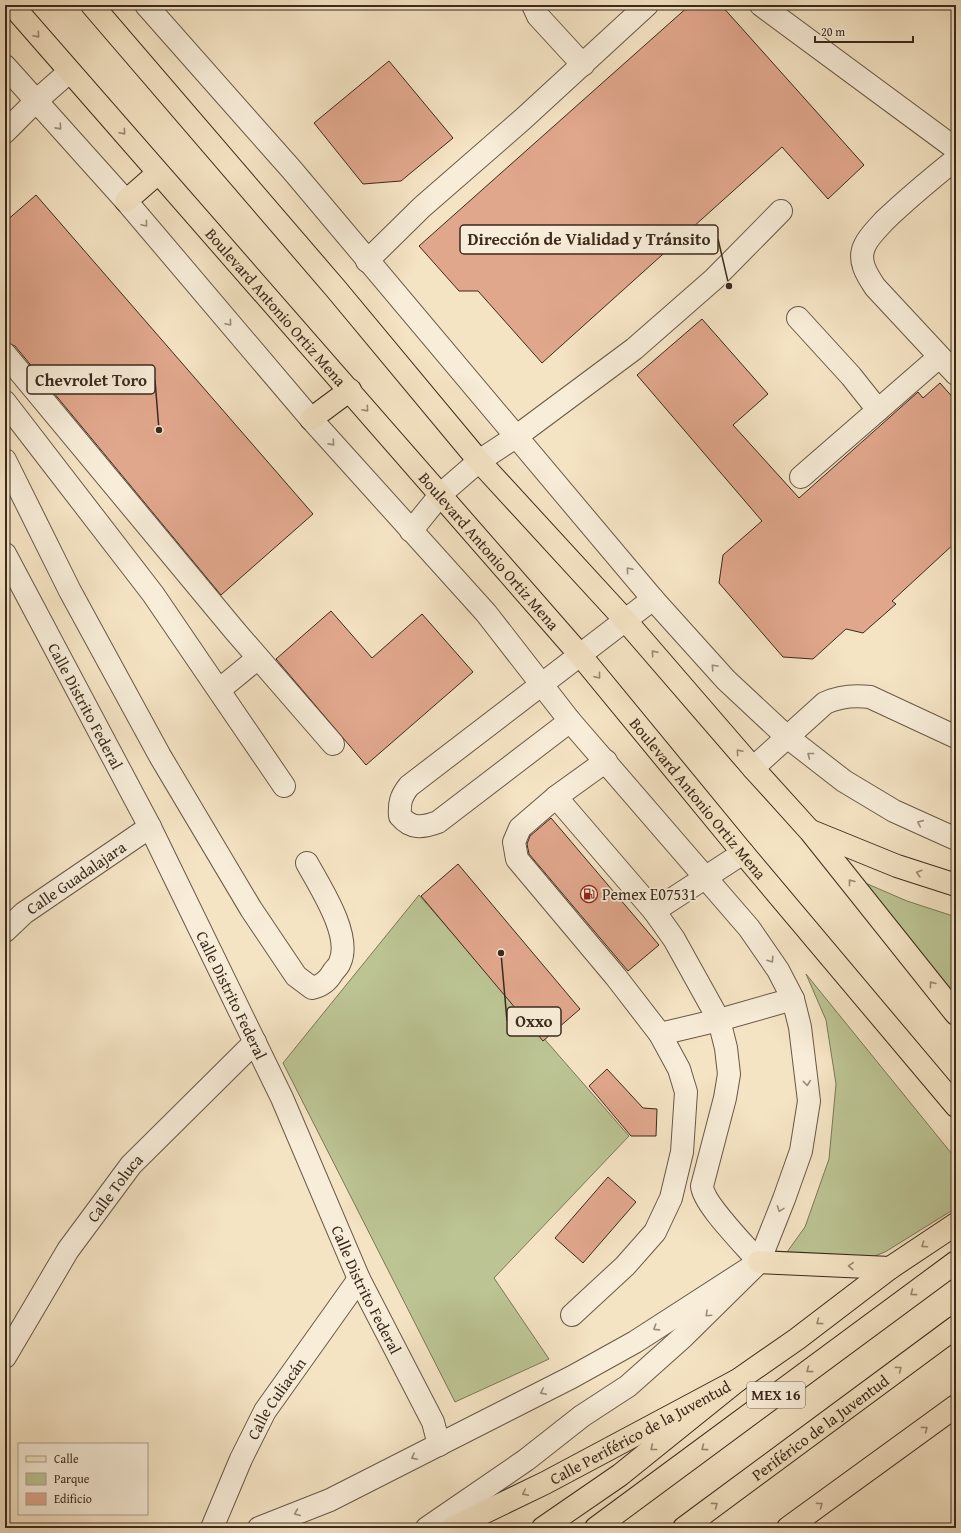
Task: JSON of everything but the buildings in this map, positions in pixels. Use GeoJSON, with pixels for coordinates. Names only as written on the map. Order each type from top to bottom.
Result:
{"type":"FeatureCollection","features":[{"type":"Feature","properties":{"kind":"main road","name":"Boulevard Antonio Ortiz Mena"},"geometry":{"type":"LineString","coordinates":[[12,5],[69,72],[441,494],[581,656],[743,853],[956,1106]]}},
{"type":"Feature","properties":{"kind":"main road"},"geometry":{"type":"LineString","coordinates":[[92,5],[336,289],[479,461],[626,621],[753,768],[810,831],[956,1014]]}},
{"type":"Feature","properties":{"kind":"main road"},"geometry":{"type":"LineString","coordinates":[[126,201],[158,173]]}},
{"type":"Feature","properties":{"kind":"main road"},"geometry":{"type":"LineString","coordinates":[[311,419],[350,390]]}},
{"type":"Feature","properties":{"kind":"main road"},"geometry":{"type":"LineString","coordinates":[[810,831],[897,866],[956,885]]}},
{"type":"Feature","properties":{"kind":"main road","name":"Calle Periférico de la Juventud"},"geometry":{"type":"LineString","coordinates":[[452,1528],[545,1483],[738,1380],[797,1339],[890,1268],[956,1224]]}},
{"type":"Feature","properties":{"kind":"main road"},"geometry":{"type":"LineString","coordinates":[[760,1262],[890,1268]]}},
{"type":"Feature","properties":{"kind":"main road","name":"MEX 16"},"geometry":{"type":"LineString","coordinates":[[596,1528],[956,1262]]}},
{"type":"Feature","properties":{"kind":"main road","name":"Periférico de la Juventud"},"geometry":{"type":"LineString","coordinates":[[684,1528],[956,1327]]}},
{"type":"Feature","properties":{"kind":"main road"},"geometry":{"type":"LineString","coordinates":[[543,1528],[620,1475],[738,1380]]}},
{"type":"Feature","properties":{"kind":"main road"},"geometry":{"type":"LineString","coordinates":[[788,1528],[956,1406]]}},
{"type":"Feature","properties":{"kind":"street"},"geometry":{"type":"LineString","coordinates":[[146,5],[292,170],[367,261],[517,436],[653,599],[726,680],[786,736],[844,781],[894,811],[956,839]]}},
{"type":"Feature","properties":{"kind":"street"},"geometry":{"type":"LineString","coordinates":[[533,5],[538,16],[583,65]]}},
{"type":"Feature","properties":{"kind":"street"},"geometry":{"type":"LineString","coordinates":[[367,261],[422,207],[583,65],[647,5]]}},
{"type":"Feature","properties":{"kind":"street"},"geometry":{"type":"LineString","coordinates":[[761,5],[956,149]]}},
{"type":"Feature","properties":{"kind":"street"},"geometry":{"type":"LineString","coordinates":[[5,66],[126,201],[311,419],[486,614],[570,721],[749,928],[778,970],[793,999],[800,1027],[809,1101],[801,1151],[760,1262],[683,1337],[628,1386],[582,1416],[526,1460],[427,1528]]}},
{"type":"Feature","properties":{"kind":"street"},"geometry":{"type":"LineString","coordinates":[[5,132],[36,101],[69,72]]}},
{"type":"Feature","properties":{"kind":"street"},"geometry":{"type":"LineString","coordinates":[[956,159],[904,202],[874,232],[864,245],[862,259],[865,272],[875,287],[956,374]]}},
{"type":"Feature","properties":{"kind":"street"},"geometry":{"type":"LineString","coordinates":[[411,531],[441,494],[479,461],[517,436],[634,349],[714,279],[781,211]]}},
{"type":"Feature","properties":{"kind":"street"},"geometry":{"type":"LineString","coordinates":[[798,318],[851,376],[878,410]]}},
{"type":"Feature","properties":{"kind":"street"},"geometry":{"type":"LineString","coordinates":[[5,354],[258,658],[333,744]]}},
{"type":"Feature","properties":{"kind":"street"},"geometry":{"type":"LineString","coordinates":[[801,477],[939,357]]}},
{"type":"Feature","properties":{"kind":"street"},"geometry":{"type":"LineString","coordinates":[[5,402],[153,594],[284,786]]}},
{"type":"Feature","properties":{"kind":"street"},"geometry":{"type":"LineString","coordinates":[[5,460],[70,591],[160,756],[251,908],[296,976],[312,988],[320,986],[329,979],[340,962],[342,951],[341,932],[328,901],[307,863]]}},
{"type":"Feature","properties":{"kind":"street","name":"Calle Distrito Federal"},"geometry":{"type":"LineString","coordinates":[[5,554],[12,585],[150,827],[255,1042],[282,1098],[359,1280],[432,1422],[439,1445]]}},
{"type":"Feature","properties":{"kind":"street"},"geometry":{"type":"LineString","coordinates":[[570,721],[438,822],[424,827],[411,826],[400,816],[399,806],[402,795],[410,786],[581,656],[653,599]]}},
{"type":"Feature","properties":{"kind":"street"},"geometry":{"type":"LineString","coordinates":[[219,690],[258,658]]}},
{"type":"Feature","properties":{"kind":"street"},"geometry":{"type":"LineString","coordinates":[[753,768],[786,736],[825,703],[838,697],[858,695],[870,697],[956,737]]}},
{"type":"Feature","properties":{"kind":"street"},"geometry":{"type":"LineString","coordinates":[[572,1315],[625,1266],[655,1232],[671,1198],[682,1152],[686,1092],[679,1069],[660,1034],[616,977],[517,859],[514,842],[520,828],[556,797],[606,761]]}},
{"type":"Feature","properties":{"kind":"street"},"geometry":{"type":"LineString","coordinates":[[556,797],[654,911],[674,939],[719,1020],[726,1048],[729,1074],[702,1186],[702,1193],[760,1262]]}},
{"type":"Feature","properties":{"kind":"street","name":"Calle Guadalajara"},"geometry":{"type":"LineString","coordinates":[[5,931],[24,913],[150,827]]}},
{"type":"Feature","properties":{"kind":"street"},"geometry":{"type":"LineString","coordinates":[[654,911],[743,853]]}},
{"type":"Feature","properties":{"kind":"street"},"geometry":{"type":"LineString","coordinates":[[660,1034],[719,1020],[793,999]]}},
{"type":"Feature","properties":{"kind":"street","name":"Calle Toluca"},"geometry":{"type":"LineString","coordinates":[[5,1357],[68,1250],[131,1165],[255,1042]]}},
{"type":"Feature","properties":{"kind":"street"},"geometry":{"type":"LineString","coordinates":[[259,1528],[330,1500],[572,1377],[635,1342],[760,1262]]}},
{"type":"Feature","properties":{"kind":"street","name":"Calle Culiacán"},"geometry":{"type":"LineString","coordinates":[[212,1528],[241,1459],[265,1411],[359,1280]]}},
{"type":"Feature","properties":{"kind":"green space"},"geometry":{"type":"Polygon","coordinates":[[[856,879],[907,901],[956,917],[956,995],[856,879]]]}},
{"type":"Feature","properties":{"kind":"green space"},"geometry":{"type":"Polygon","coordinates":[[[419,895],[629,1136],[494,1278],[549,1359],[455,1402],[283,1063],[419,895]]]}},
{"type":"Feature","properties":{"kind":"green space"},"geometry":{"type":"Polygon","coordinates":[[[806,974],[956,1159],[956,1208],[885,1252],[867,1259],[782,1259],[805,1227],[829,1159],[836,1084],[826,1020],[806,974]]]}},
{"type":"Feature","properties":{"kind":"place","name":"Dirección de Vialidad y Tránsito"},"geometry":{"type":"Point","coordinates":[729,286]}},
{"type":"Feature","properties":{"kind":"place","name":"Chevrolet Toro"},"geometry":{"type":"Point","coordinates":[159,430]}},
{"type":"Feature","properties":{"kind":"place","name":"Pemex E07531"},"geometry":{"type":"Point","coordinates":[589,894]}},
{"type":"Feature","properties":{"kind":"place","name":"Oxxo"},"geometry":{"type":"Point","coordinates":[501,953]}}]}
